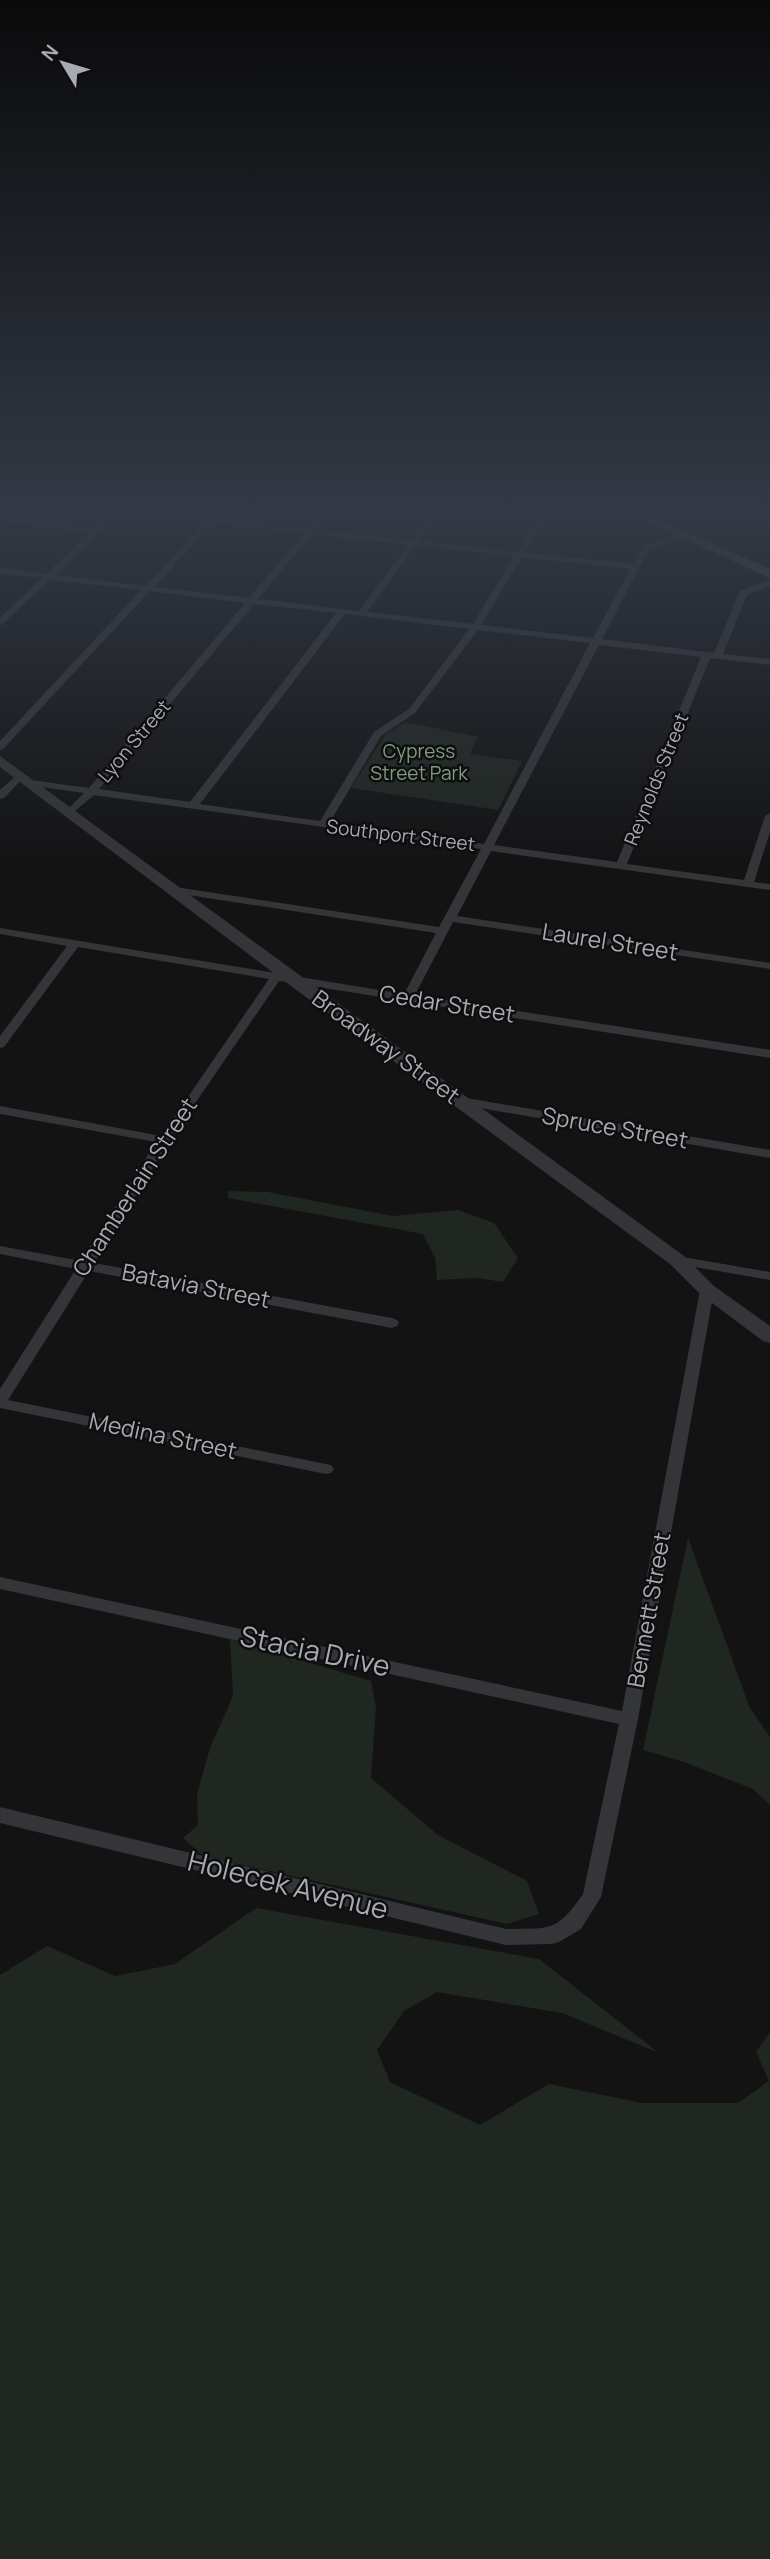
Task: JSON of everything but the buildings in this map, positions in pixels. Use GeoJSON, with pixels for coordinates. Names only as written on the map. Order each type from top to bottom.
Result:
{"type":"FeatureCollection","features":[{"type":"Feature","properties":{"kind":"street"},"geometry":{"type":"LineString","coordinates":[[0,747],[113,626]]}},
{"type":"Feature","properties":{"kind":"street","name":"Lyon Street"},"geometry":{"type":"LineString","coordinates":[[70,812],[231,626]]}},
{"type":"Feature","properties":{"kind":"street"},"geometry":{"type":"LineString","coordinates":[[193,806],[331,626]]}},
{"type":"Feature","properties":{"kind":"street"},"geometry":{"type":"LineString","coordinates":[[323,825],[377,734],[412,711],[476,626]]}},
{"type":"Feature","properties":{"kind":"street"},"geometry":{"type":"LineString","coordinates":[[479,626],[770,662]]}},
{"type":"Feature","properties":{"kind":"street"},"geometry":{"type":"LineString","coordinates":[[408,997],[605,626]]}},
{"type":"Feature","properties":{"kind":"street","name":"Reynolds Street"},"geometry":{"type":"LineString","coordinates":[[621,866],[727,626]]}},
{"type":"Feature","properties":{"kind":"street","name":"Broadway Street"},"geometry":{"type":"LineString","coordinates":[[0,760],[175,890],[284,979],[461,1101],[677,1260],[707,1290],[770,1336]]}},
{"type":"Feature","properties":{"kind":"street"},"geometry":{"type":"LineString","coordinates":[[0,796],[25,779]]}},
{"type":"Feature","properties":{"kind":"street","name":"Southport Street"},"geometry":{"type":"LineString","coordinates":[[25,779],[90,792],[770,887]]}},
{"type":"Feature","properties":{"kind":"street"},"geometry":{"type":"LineString","coordinates":[[748,884],[770,816]]}},
{"type":"Feature","properties":{"kind":"street"},"geometry":{"type":"LineString","coordinates":[[175,890],[443,931]]}},
{"type":"Feature","properties":{"kind":"street","name":"Laurel Street"},"geometry":{"type":"LineString","coordinates":[[449,918],[770,966]]}},
{"type":"Feature","properties":{"kind":"street","name":"Cedar Street"},"geometry":{"type":"LineString","coordinates":[[0,931],[284,979],[770,1055]]}},
{"type":"Feature","properties":{"kind":"street"},"geometry":{"type":"LineString","coordinates":[[0,1044],[75,943]]}},
{"type":"Feature","properties":{"kind":"street","name":"Chamberlain Street"},"geometry":{"type":"LineString","coordinates":[[0,1402],[164,1140],[284,979]]}},
{"type":"Feature","properties":{"kind":"street","name":"Spruce Street"},"geometry":{"type":"LineString","coordinates":[[461,1101],[770,1154]]}},
{"type":"Feature","properties":{"kind":"street"},"geometry":{"type":"LineString","coordinates":[[0,1110],[164,1140]]}},
{"type":"Feature","properties":{"kind":"street","name":"Batavia Street"},"geometry":{"type":"LineString","coordinates":[[0,1250],[392,1323]]}},
{"type":"Feature","properties":{"kind":"street"},"geometry":{"type":"LineString","coordinates":[[677,1260],[770,1276]]}},
{"type":"Feature","properties":{"kind":"street","name":"Bennett Street"},"geometry":{"type":"LineString","coordinates":[[574,1923],[593,1897],[629,1719],[707,1290]]}},
{"type":"Feature","properties":{"kind":"street","name":"Medina Street"},"geometry":{"type":"LineString","coordinates":[[0,1402],[326,1469]]}},
{"type":"Feature","properties":{"kind":"street","name":"Stacia Drive"},"geometry":{"type":"LineString","coordinates":[[0,1583],[629,1719]]}},
{"type":"Feature","properties":{"kind":"street","name":"Holecek Avenue"},"geometry":{"type":"LineString","coordinates":[[0,1815],[506,1937],[552,1936],[574,1923]]}},
{"type":"Feature","properties":{"kind":"green space","name":"Cypress Street Park"},"geometry":{"type":"Polygon","coordinates":[[[405,722],[478,737],[470,754],[522,761],[498,810],[351,788],[385,735],[405,722]]]}},
{"type":"Feature","properties":{"kind":"green space"},"geometry":{"type":"Polygon","coordinates":[[[228,1191],[268,1192],[393,1216],[458,1210],[494,1223],[518,1258],[503,1282],[477,1278],[437,1280],[435,1258],[423,1234],[228,1198],[228,1191]]]}},
{"type":"Feature","properties":{"kind":"green space"},"geometry":{"type":"Polygon","coordinates":[[[688,1538],[750,1708],[770,1737],[770,1805],[753,1789],[684,1762],[643,1750],[688,1538]]]}},
{"type":"Feature","properties":{"kind":"green space"},"geometry":{"type":"Polygon","coordinates":[[[230,1639],[371,1681],[376,1708],[371,1778],[438,1835],[527,1881],[539,1914],[507,1924],[203,1856],[183,1838],[198,1825],[197,1794],[210,1748],[233,1696],[230,1639]]]}},
{"type":"Feature","properties":{"kind":"green space"},"geometry":{"type":"Polygon","coordinates":[[[256,1908],[539,1959],[659,2053],[562,2013],[437,1992],[404,2011],[377,2050],[390,2082],[480,2125],[549,2084],[642,2103],[738,2103],[769,2081],[756,2052],[770,2032],[770,2559],[0,2559],[0,1975],[47,1946],[115,1976],[175,1964],[256,1908]]]}}]}
